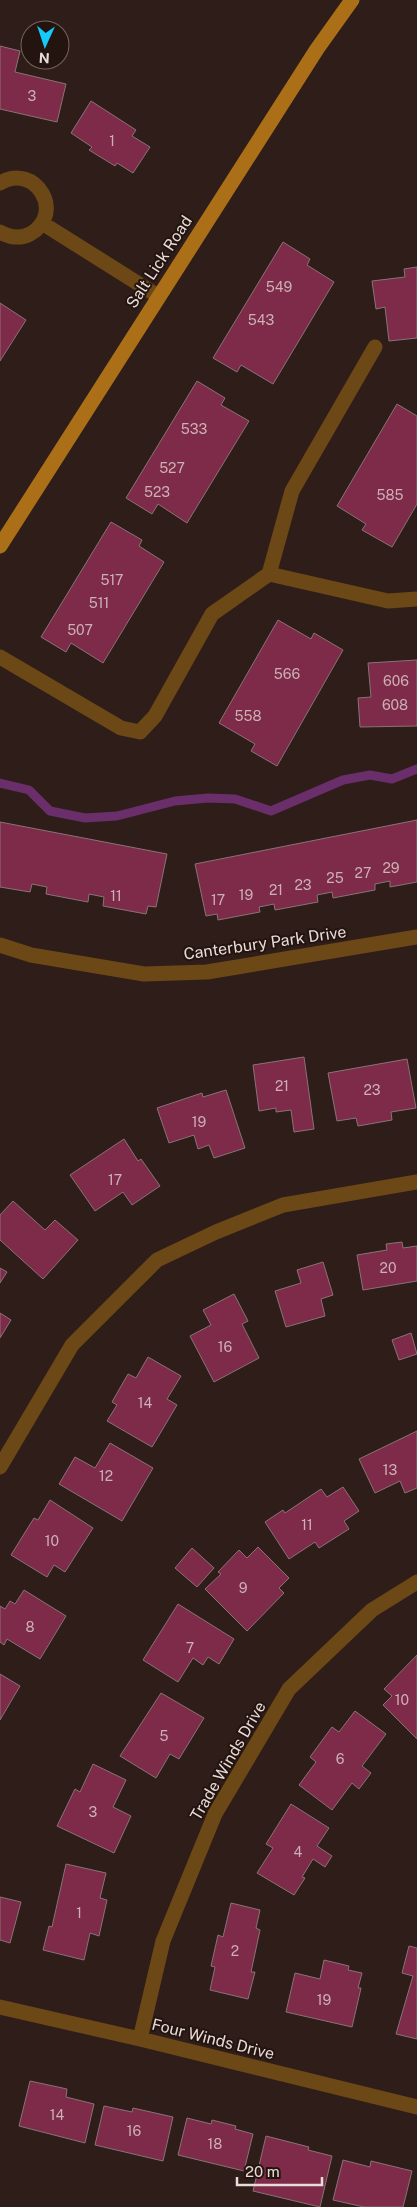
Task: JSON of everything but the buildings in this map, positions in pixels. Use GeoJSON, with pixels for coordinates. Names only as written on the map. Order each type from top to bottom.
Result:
{"type":"FeatureCollection","features":[{"type":"Feature","properties":{"kind":"main road","name":"Salt Lick Road"},"geometry":{"type":"LineString","coordinates":[[0,546],[317,49],[352,0]]}},
{"type":"Feature","properties":{"kind":"street"},"geometry":{"type":"LineString","coordinates":[[0,183],[10,179],[20,178],[28,180],[37,186],[43,194],[46,203],[46,214],[36,231],[27,236],[6,236],[0,232]]}},
{"type":"Feature","properties":{"kind":"street"},"geometry":{"type":"LineString","coordinates":[[42,223],[158,296]]}},
{"type":"Feature","properties":{"kind":"street"},"geometry":{"type":"LineString","coordinates":[[0,657],[121,728],[140,732],[155,716],[212,614],[269,574],[292,491],[375,347]]}},
{"type":"Feature","properties":{"kind":"street"},"geometry":{"type":"LineString","coordinates":[[269,574],[388,601],[417,599]]}},
{"type":"Feature","properties":{"kind":"street","name":"Canterbury Park Drive"},"geometry":{"type":"LineString","coordinates":[[0,945],[31,955],[144,974],[207,972],[417,937]]}},
{"type":"Feature","properties":{"kind":"street"},"geometry":{"type":"LineString","coordinates":[[0,1467],[72,1345],[157,1260],[216,1232],[283,1205],[417,1182]]}},
{"type":"Feature","properties":{"kind":"street","name":"Trade Winds Drive"},"geometry":{"type":"LineString","coordinates":[[140,2039],[163,1940],[215,1814],[290,1689],[372,1610],[417,1582]]}},
{"type":"Feature","properties":{"kind":"street","name":"Four Winds Drive"},"geometry":{"type":"LineString","coordinates":[[0,2007],[140,2039],[417,2107]]}},
{"type":"Feature","properties":{"kind":"waterway"},"geometry":{"type":"LineString","coordinates":[[0,783],[29,790],[50,811],[85,818],[117,816],[175,801],[208,798],[235,799],[271,811],[343,780],[370,775],[392,779],[417,769]]}}]}
